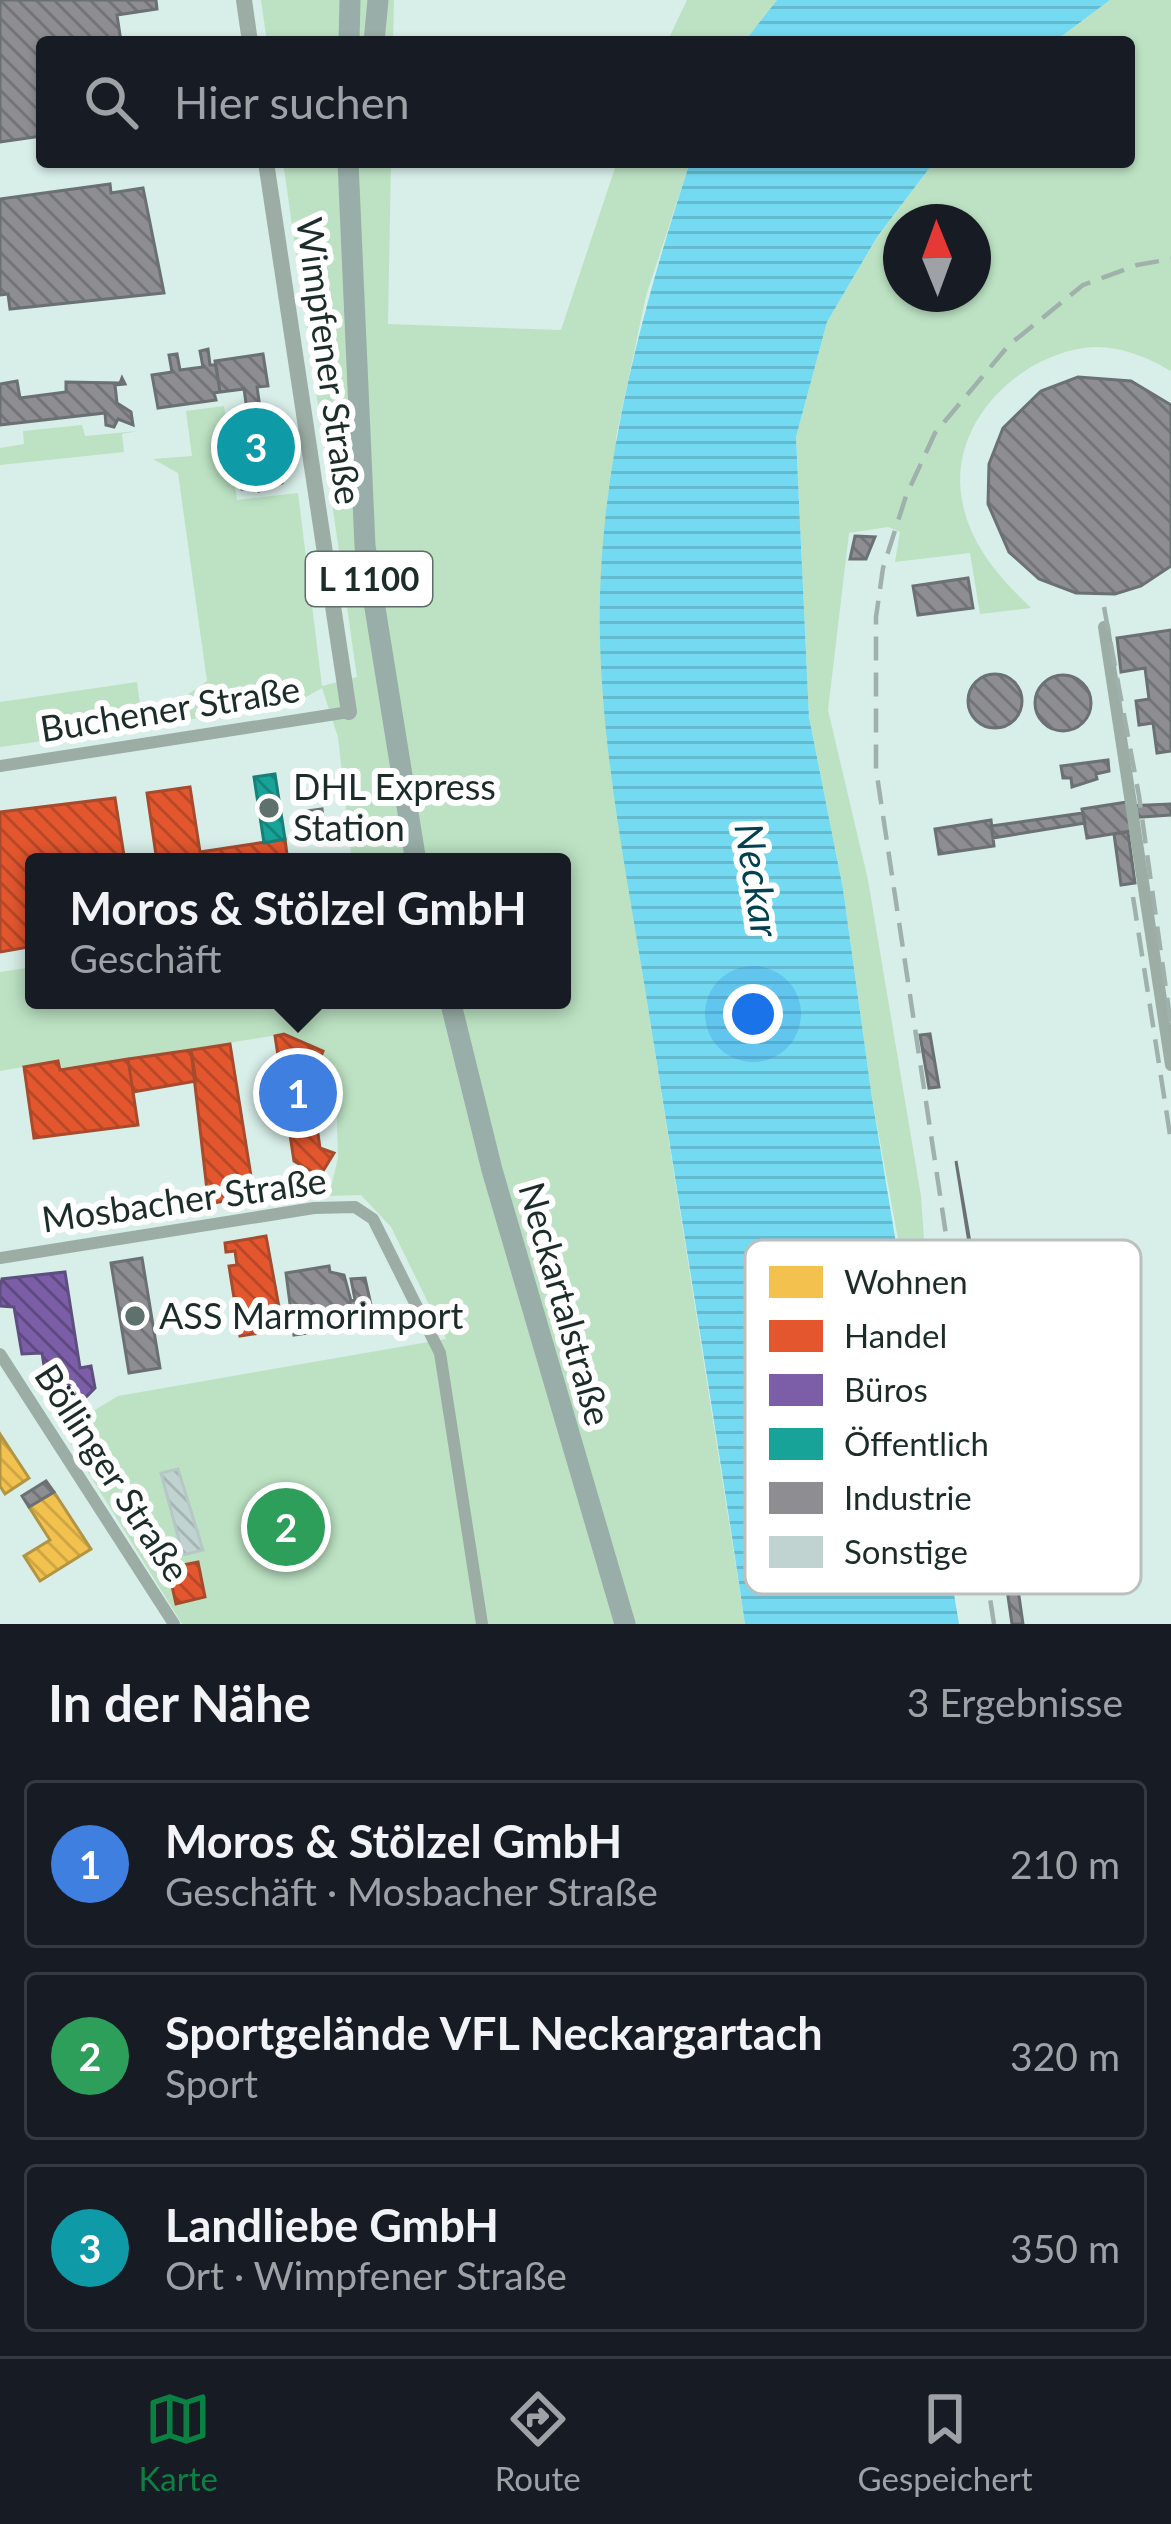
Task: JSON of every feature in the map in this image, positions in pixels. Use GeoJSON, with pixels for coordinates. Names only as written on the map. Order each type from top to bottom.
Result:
{"type":"FeatureCollection","features":[{"type":"Feature","properties":{"kind":"main road"},"geometry":{"type":"LineString","coordinates":[[349,36],[350,0]]}},
{"type":"Feature","properties":{"kind":"main road"},"geometry":{"type":"LineString","coordinates":[[374,36],[377,0]]}},
{"type":"Feature","properties":{"kind":"main road","name":"L 1100"},"geometry":{"type":"LineString","coordinates":[[348,168],[365,545],[415,853]]}},
{"type":"Feature","properties":{"kind":"main road","name":"L 1100"},"geometry":{"type":"LineString","coordinates":[[353,292],[363,168]]}},
{"type":"Feature","properties":{"kind":"main road","name":"Neckartalstraße"},"geometry":{"type":"LineString","coordinates":[[452,1009],[492,1169],[626,1624]]}},
{"type":"Feature","properties":{"kind":"street"},"geometry":{"type":"LineString","coordinates":[[244,0],[249,36]]}},
{"type":"Feature","properties":{"kind":"street","name":"Wimpfener Straße"},"geometry":{"type":"LineString","coordinates":[[267,168],[349,712]]}},
{"type":"Feature","properties":{"kind":"street"},"geometry":{"type":"LineString","coordinates":[[1104,627],[1171,1065]]}},
{"type":"Feature","properties":{"kind":"street","name":"Buchener Straße"},"geometry":{"type":"LineString","coordinates":[[0,766],[349,712]]}},
{"type":"Feature","properties":{"kind":"street","name":"Mosbacher Straße"},"geometry":{"type":"LineString","coordinates":[[0,1258],[314,1208],[355,1207],[373,1220],[440,1353],[482,1624]]}},
{"type":"Feature","properties":{"kind":"street","name":"Böllinger Straße"},"geometry":{"type":"LineString","coordinates":[[0,1354],[174,1624]]}},
{"type":"Feature","properties":{"kind":"green space"},"geometry":{"type":"Polygon","coordinates":[[[261,0],[394,0],[393,36],[266,36],[261,0]]]}},
{"type":"Feature","properties":{"kind":"green space"},"geometry":{"type":"Polygon","coordinates":[[[687,0],[777,0],[749,36],[670,36],[687,0]]]}},
{"type":"Feature","properties":{"kind":"green space"},"geometry":{"type":"Polygon","coordinates":[[[1110,0],[1171,0],[1171,371],[1106,347],[1057,355],[1011,381],[991,400],[965,447],[962,500],[972,532],[988,559],[1031,608],[980,614],[970,553],[895,562],[900,532],[888,527],[849,533],[828,710],[868,880],[921,1196],[924,1240],[898,1240],[872,1098],[843,889],[809,717],[796,437],[827,322],[883,229],[883,312],[991,312],[991,204],[902,204],[929,168],[1135,168],[1135,36],[1062,36],[1110,0]]]}},
{"type":"Feature","properties":{"kind":"green space"},"geometry":{"type":"Polygon","coordinates":[[[284,168],[391,168],[388,324],[561,330],[615,168],[688,168],[646,296],[616,437],[619,824],[745,1624],[182,1624],[62,1430],[118,1396],[446,1339],[391,1227],[361,1195],[329,1196],[338,1158],[336,1088],[327,1086],[323,1051],[284,1034],[60,1070],[57,1061],[0,1071],[0,972],[25,968],[25,1009],[571,1009],[571,853],[351,853],[338,737],[322,688],[293,704],[160,724],[159,715],[207,681],[178,473],[153,459],[192,456],[186,411],[224,406],[237,500],[298,493],[322,686],[357,677],[284,168]]]}},
{"type":"Feature","properties":{"kind":"green space"},"geometry":{"type":"Polygon","coordinates":[[[82,425],[85,436],[138,431],[122,434],[124,452],[0,465],[0,448],[24,444],[23,431],[82,425]]]}},
{"type":"Feature","properties":{"kind":"green space"},"geometry":{"type":"Polygon","coordinates":[[[137,682],[143,727],[0,747],[0,702],[137,682]]]}},
{"type":"Feature","properties":{"kind":"water"},"geometry":{"type":"Polygon","coordinates":[[[777,0],[1110,0],[1062,36],[749,36],[777,0]]]}},
{"type":"Feature","properties":{"kind":"water","name":"Neckar"},"geometry":{"type":"Polygon","coordinates":[[[688,168],[929,168],[902,204],[883,204],[883,229],[827,322],[796,437],[809,717],[843,889],[895,1240],[745,1240],[745,1594],[954,1594],[959,1624],[745,1624],[606,730],[600,623],[605,517],[621,414],[645,312],[688,168]]]}},
{"type":"Feature","properties":{"kind":"building: Wohnen"},"geometry":{"type":"Polygon","coordinates":[[[0,1434],[29,1478],[5,1494],[0,1486],[0,1434]]]}},
{"type":"Feature","properties":{"kind":"building: Wohnen"},"geometry":{"type":"Polygon","coordinates":[[[54,1492],[91,1549],[40,1581],[24,1556],[50,1540],[29,1507],[54,1492]]]}},
{"type":"Feature","properties":{"kind":"building: Handel"},"geometry":{"type":"Polygon","coordinates":[[[190,787],[200,852],[285,839],[287,853],[156,853],[147,793],[190,787]]]}},
{"type":"Feature","properties":{"kind":"building: Handel"},"geometry":{"type":"Polygon","coordinates":[[[115,798],[124,853],[25,853],[25,948],[0,952],[0,812],[115,798]]]}},
{"type":"Feature","properties":{"kind":"building: Handel"},"geometry":{"type":"Polygon","coordinates":[[[284,1034],[323,1051],[319,1062],[308,1064],[320,1148],[334,1153],[320,1176],[294,1161],[275,1036],[284,1034]]]}},
{"type":"Feature","properties":{"kind":"building: Handel"},"geometry":{"type":"Polygon","coordinates":[[[230,1044],[254,1195],[109,1224],[105,1206],[207,1190],[191,1050],[230,1044]]]}},
{"type":"Feature","properties":{"kind":"building: Handel"},"geometry":{"type":"Polygon","coordinates":[[[191,1050],[196,1081],[133,1092],[128,1059],[191,1050]]]}},
{"type":"Feature","properties":{"kind":"building: Handel"},"geometry":{"type":"Polygon","coordinates":[[[128,1059],[138,1125],[34,1138],[24,1067],[58,1061],[60,1070],[128,1059]]]}},
{"type":"Feature","properties":{"kind":"building: Handel"},"geometry":{"type":"Polygon","coordinates":[[[266,1236],[281,1318],[292,1316],[293,1328],[240,1336],[229,1266],[237,1265],[235,1251],[226,1252],[225,1243],[266,1236]]]}},
{"type":"Feature","properties":{"kind":"building: Handel"},"geometry":{"type":"Polygon","coordinates":[[[198,1562],[205,1597],[176,1604],[168,1568],[198,1562]]]}},
{"type":"Feature","properties":{"kind":"building: Büros"},"geometry":{"type":"Polygon","coordinates":[[[65,1272],[80,1368],[91,1366],[95,1388],[84,1399],[50,1403],[42,1353],[22,1354],[14,1307],[0,1306],[0,1287],[2,1279],[65,1272]]]}},
{"type":"Feature","properties":{"kind":"building: Öffentlich","name":"DHL Express Station"},"geometry":{"type":"Polygon","coordinates":[[[275,774],[285,839],[264,843],[254,777],[275,774]]]}},
{"type":"Feature","properties":{"kind":"building: Industrie"},"geometry":{"type":"Polygon","coordinates":[[[0,0],[156,0],[157,9],[117,15],[120,36],[36,36],[36,137],[0,142],[0,0]]]}},
{"type":"Feature","properties":{"kind":"building: Industrie"},"geometry":{"type":"Polygon","coordinates":[[[110,184],[111,193],[143,188],[164,293],[10,309],[8,294],[0,295],[0,199],[110,184]]]}},
{"type":"Feature","properties":{"kind":"building: Industrie"},"geometry":{"type":"Polygon","coordinates":[[[208,349],[210,365],[216,365],[220,392],[214,393],[216,400],[158,408],[152,375],[172,372],[169,355],[177,354],[180,370],[203,367],[200,351],[208,349]]]}},
{"type":"Feature","properties":{"kind":"building: Industrie"},"geometry":{"type":"Polygon","coordinates":[[[263,354],[268,386],[257,387],[260,408],[271,407],[282,483],[259,491],[258,487],[242,489],[231,412],[247,410],[244,389],[220,392],[215,361],[263,354]]]}},
{"type":"Feature","properties":{"kind":"building: Industrie"},"geometry":{"type":"Polygon","coordinates":[[[1078,377],[1131,381],[1171,405],[1171,566],[1141,586],[1115,594],[1076,593],[1039,579],[1009,552],[988,504],[989,464],[1003,428],[1041,391],[1078,377]]]}},
{"type":"Feature","properties":{"kind":"building: Industrie"},"geometry":{"type":"Polygon","coordinates":[[[122,378],[125,384],[115,385],[117,403],[131,412],[133,425],[118,419],[114,427],[106,425],[105,413],[0,425],[0,384],[17,381],[20,398],[66,392],[66,382],[120,383],[122,378]]]}},
{"type":"Feature","properties":{"kind":"building: Industrie"},"geometry":{"type":"Polygon","coordinates":[[[855,536],[875,537],[866,559],[850,559],[855,536]]]}},
{"type":"Feature","properties":{"kind":"building: Industrie"},"geometry":{"type":"Polygon","coordinates":[[[968,578],[973,608],[918,615],[913,586],[968,578]]]}},
{"type":"Feature","properties":{"kind":"building: Industrie"},"geometry":{"type":"Polygon","coordinates":[[[1171,630],[1171,751],[1157,753],[1153,723],[1139,725],[1136,701],[1149,699],[1145,668],[1121,672],[1117,638],[1171,630]]]}},
{"type":"Feature","properties":{"kind":"building: Industrie"},"geometry":{"type":"Polygon","coordinates":[[[995,674],[1014,682],[1022,701],[1014,720],[995,728],[976,720],[968,701],[976,682],[995,674]]]}},
{"type":"Feature","properties":{"kind":"building: Industrie"},"geometry":{"type":"Polygon","coordinates":[[[1063,675],[1083,683],[1091,703],[1083,723],[1063,731],[1043,723],[1035,703],[1043,683],[1063,675]]]}},
{"type":"Feature","properties":{"kind":"building: Industrie"},"geometry":{"type":"Polygon","coordinates":[[[1108,760],[1109,771],[1096,774],[1097,779],[1072,787],[1071,778],[1063,778],[1061,766],[1108,760]]]}},
{"type":"Feature","properties":{"kind":"building: Industrie"},"geometry":{"type":"Polygon","coordinates":[[[1127,802],[1131,831],[1087,838],[1082,809],[1127,802]]]}},
{"type":"Feature","properties":{"kind":"building: Industrie"},"geometry":{"type":"Polygon","coordinates":[[[1171,804],[1171,815],[1129,818],[1127,806],[1171,804]]]}},
{"type":"Feature","properties":{"kind":"building: Industrie"},"geometry":{"type":"Polygon","coordinates":[[[322,809],[326,840],[311,842],[307,811],[322,809]]]}},
{"type":"Feature","properties":{"kind":"building: Industrie"},"geometry":{"type":"Polygon","coordinates":[[[1083,813],[1085,823],[993,838],[991,826],[1083,813]]]}},
{"type":"Feature","properties":{"kind":"building: Industrie"},"geometry":{"type":"Polygon","coordinates":[[[991,820],[994,846],[939,854],[935,829],[991,820]]]}},
{"type":"Feature","properties":{"kind":"building: Industrie"},"geometry":{"type":"Polygon","coordinates":[[[1128,832],[1135,883],[1121,885],[1114,834],[1128,832]]]}},
{"type":"Feature","properties":{"kind":"building: Industrie"},"geometry":{"type":"Polygon","coordinates":[[[930,1034],[939,1087],[929,1088],[920,1035],[930,1034]]]}},
{"type":"Feature","properties":{"kind":"building: Industrie"},"geometry":{"type":"Polygon","coordinates":[[[279,1066],[288,1120],[272,1122],[264,1068],[279,1066]]]}},
{"type":"Feature","properties":{"kind":"building: Industrie","name":"ASS Marmorimport"},"geometry":{"type":"Polygon","coordinates":[[[142,1258],[160,1368],[129,1373],[111,1263],[142,1258]]]}},
{"type":"Feature","properties":{"kind":"building: Industrie"},"geometry":{"type":"Polygon","coordinates":[[[329,1266],[330,1272],[344,1275],[351,1301],[355,1300],[351,1279],[365,1278],[375,1323],[294,1335],[286,1273],[329,1266]]]}},
{"type":"Feature","properties":{"kind":"building: Industrie"},"geometry":{"type":"Polygon","coordinates":[[[46,1481],[54,1492],[29,1507],[22,1496],[46,1481]]]}},
{"type":"Feature","properties":{"kind":"building: Industrie"},"geometry":{"type":"Polygon","coordinates":[[[1008,1594],[1019,1594],[1023,1624],[1012,1624],[1008,1594]]]}},
{"type":"Feature","properties":{"kind":"building: Sonstige"},"geometry":{"type":"Polygon","coordinates":[[[178,1469],[203,1550],[183,1555],[161,1473],[178,1469]]]}},
{"type":"Feature","properties":{"kind":"railway"},"geometry":{"type":"LineString","coordinates":[[947,1240],[876,769],[876,617],[883,568],[906,496],[935,433],[1009,345],[1083,285],[1137,265],[1171,259]]}},
{"type":"Feature","properties":{"kind":"railway"},"geometry":{"type":"LineString","coordinates":[[1104,607],[1139,796],[1171,1025]]}},
{"type":"Feature","properties":{"kind":"railway"},"geometry":{"type":"LineString","coordinates":[[1133,897],[1171,1141]]}},
{"type":"Feature","properties":{"kind":"railway"},"geometry":{"type":"LineString","coordinates":[[989,1594],[994,1624]]}},
{"type":"Feature","properties":{"kind":"place","name":"Landliebe GmbH"},"geometry":{"type":"Point","coordinates":[256,447]}},
{"type":"Feature","properties":{"kind":"place","name":"DHL Express Station"},"geometry":{"type":"Point","coordinates":[269,808]}},
{"type":"Feature","properties":{"kind":"place","name":"Moros & Stölzel GmbH"},"geometry":{"type":"Point","coordinates":[298,1093]}},
{"type":"Feature","properties":{"kind":"place","name":"ASS Marmorimport"},"geometry":{"type":"Point","coordinates":[135,1316]}},
{"type":"Feature","properties":{"kind":"place","name":"Sportgelände VFL Neckargartach"},"geometry":{"type":"Point","coordinates":[286,1527]}}]}
